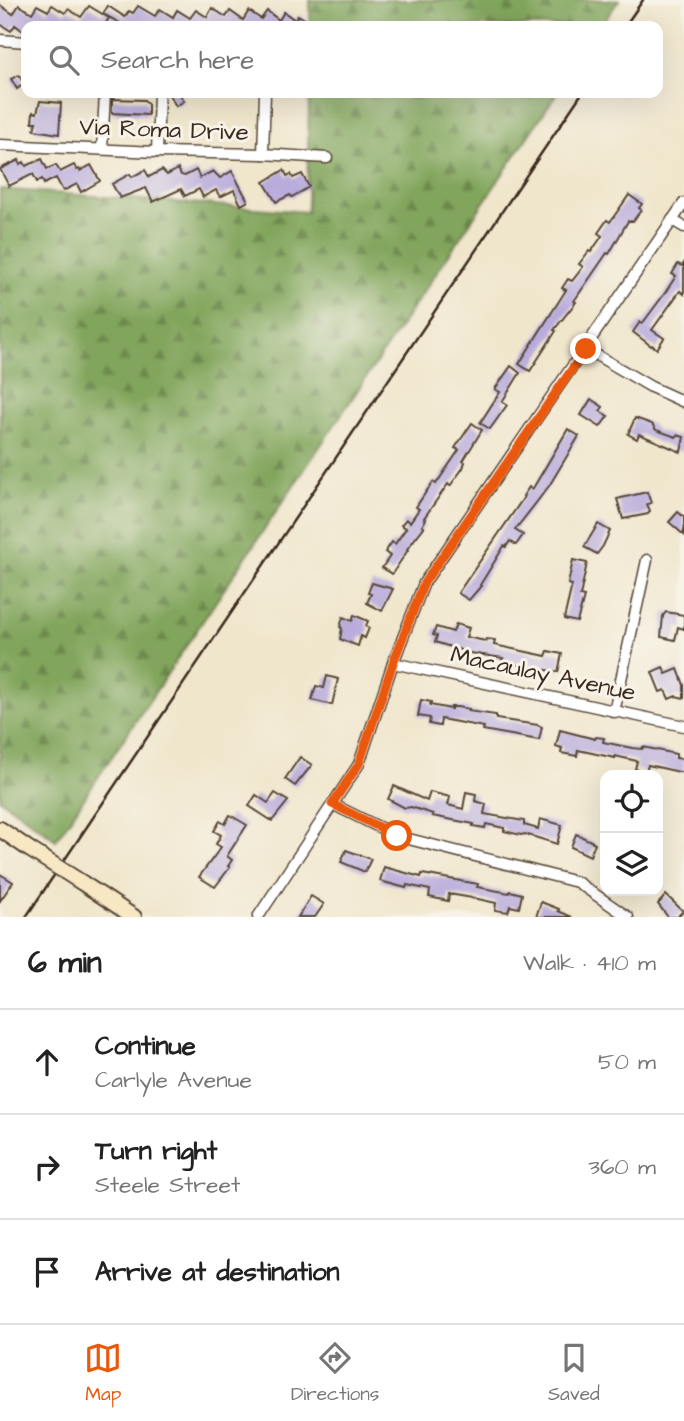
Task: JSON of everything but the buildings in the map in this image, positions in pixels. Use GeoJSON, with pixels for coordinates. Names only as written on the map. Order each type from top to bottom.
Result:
{"type":"FeatureCollection","features":[{"type":"Feature","properties":{"kind":"main road"},"geometry":{"type":"LineString","coordinates":[[0,829],[134,917]]}},
{"type":"Feature","properties":{"kind":"street"},"geometry":{"type":"LineString","coordinates":[[0,40],[21,42]]}},
{"type":"Feature","properties":{"kind":"street"},"geometry":{"type":"LineString","coordinates":[[102,149],[104,98]]}},
{"type":"Feature","properties":{"kind":"street"},"geometry":{"type":"LineString","coordinates":[[157,152],[159,98]]}},
{"type":"Feature","properties":{"kind":"street"},"geometry":{"type":"LineString","coordinates":[[263,153],[265,98]]}},
{"type":"Feature","properties":{"kind":"street","name":"Via Roma Drive"},"geometry":{"type":"LineString","coordinates":[[0,145],[157,152],[263,153],[327,158]]}},
{"type":"Feature","properties":{"kind":"street"},"geometry":{"type":"LineString","coordinates":[[258,917],[359,764],[393,663],[424,583],[684,203]]}},
{"type":"Feature","properties":{"kind":"street"},"geometry":{"type":"LineString","coordinates":[[672,220],[684,227]]}},
{"type":"Feature","properties":{"kind":"street"},"geometry":{"type":"LineString","coordinates":[[586,349],[650,387],[684,402]]}},
{"type":"Feature","properties":{"kind":"street"},"geometry":{"type":"LineString","coordinates":[[614,712],[647,560]]}},
{"type":"Feature","properties":{"kind":"street","name":"Macaulay Avenue"},"geometry":{"type":"LineString","coordinates":[[393,663],[684,726]]}},
{"type":"Feature","properties":{"kind":"street"},"geometry":{"type":"LineString","coordinates":[[332,804],[397,836],[577,882],[628,917]]}},
{"type":"Feature","properties":{"kind":"green space"},"geometry":{"type":"Polygon","coordinates":[[[310,0],[619,0],[604,21],[310,21],[310,0]]]}},
{"type":"Feature","properties":{"kind":"green space"},"geometry":{"type":"Polygon","coordinates":[[[309,98],[554,98],[56,840],[0,799],[0,189],[307,212],[309,98]]]}},
{"type":"Feature","properties":{"kind":"railway"},"geometry":{"type":"LineString","coordinates":[[628,21],[643,0]]}},
{"type":"Feature","properties":{"kind":"railway"},"geometry":{"type":"LineString","coordinates":[[26,917],[579,98]]}},
{"type":"Feature","properties":{"kind":"route"},"geometry":{"type":"LineString","coordinates":[[397,836],[332,804],[359,764],[393,663],[424,583],[586,349]]}}]}
